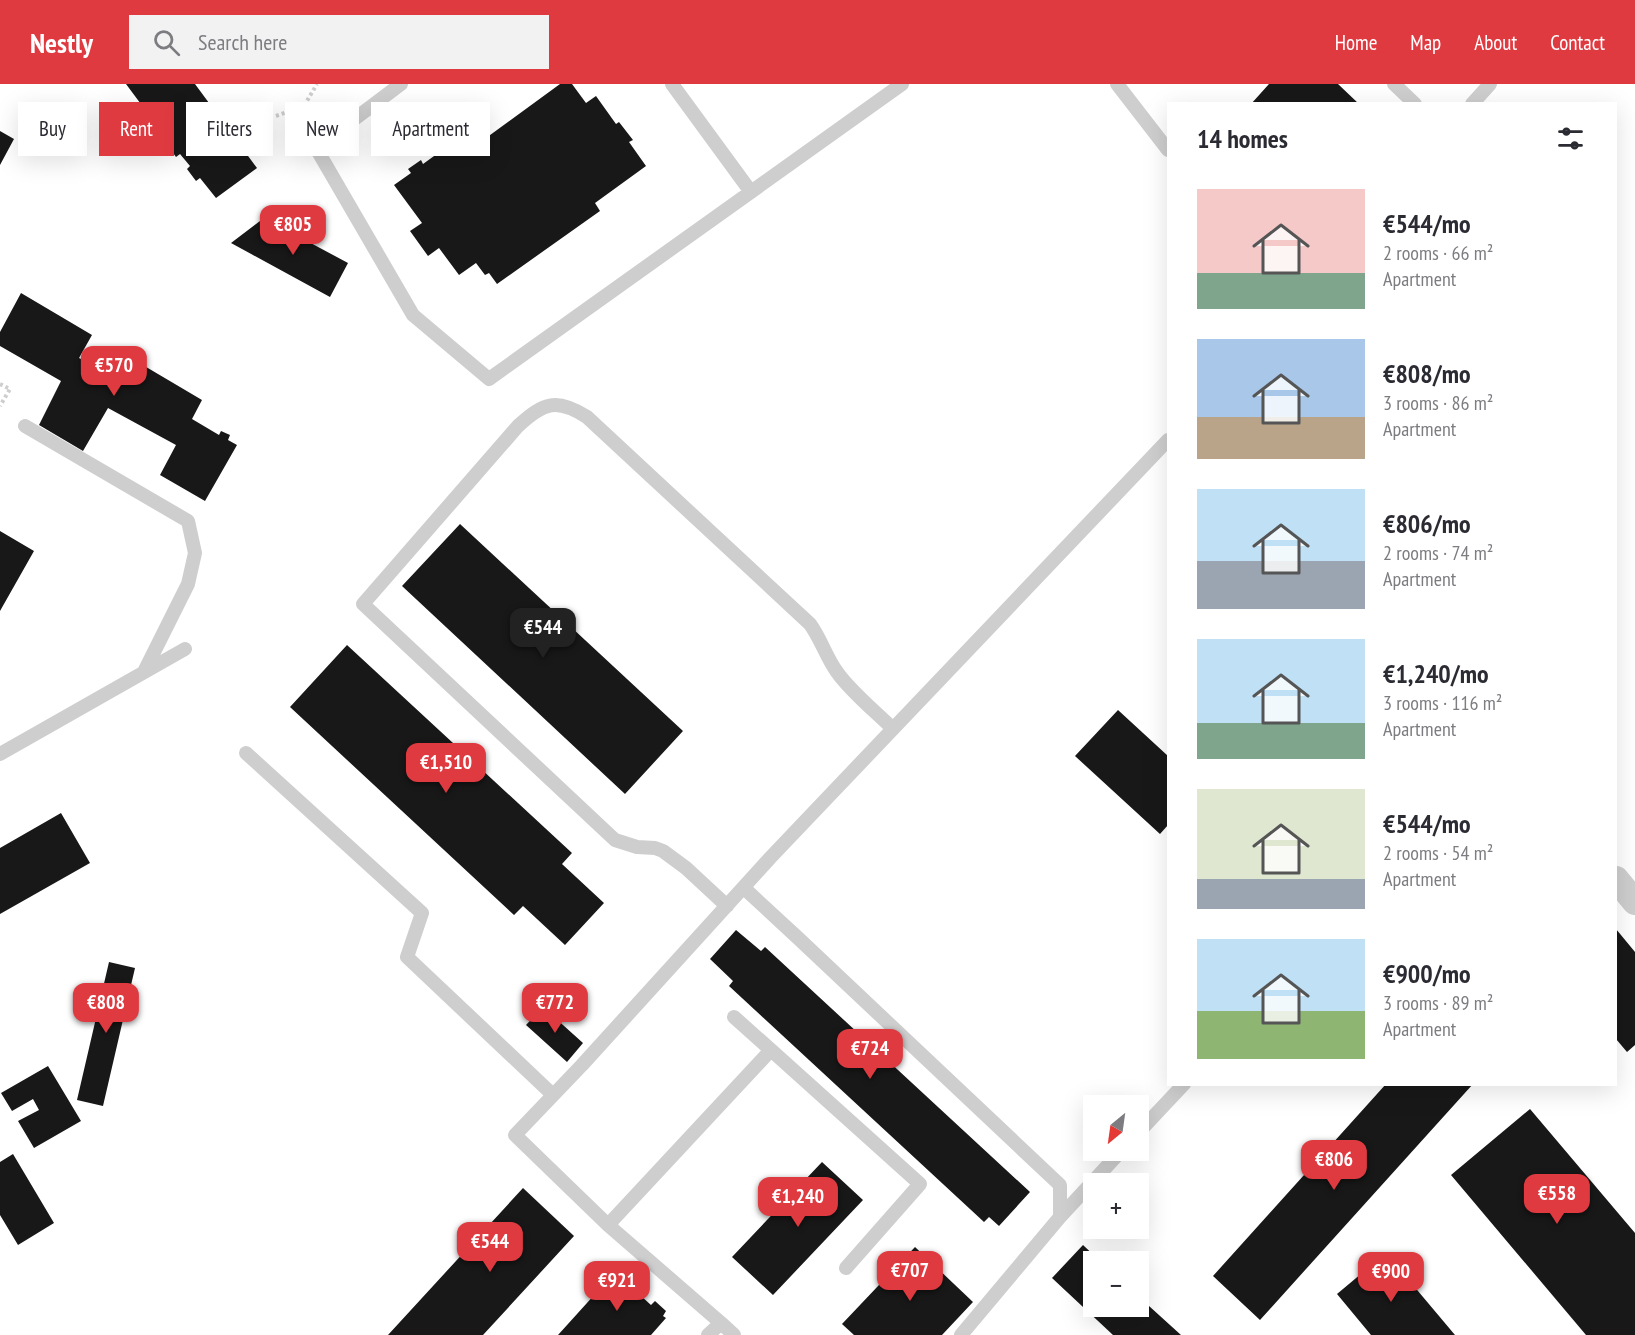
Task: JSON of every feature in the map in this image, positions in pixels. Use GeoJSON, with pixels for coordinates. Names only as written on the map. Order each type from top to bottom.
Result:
{"type":"FeatureCollection","features":[{"type":"Feature","properties":{"kind":"street"},"geometry":{"type":"LineString","coordinates":[[1617,880],[1635,902]]}},
{"type":"Feature","properties":{"kind":"lane"},"geometry":{"type":"LineString","coordinates":[[401,84],[316,148],[413,315],[489,379],[902,84]]}},
{"type":"Feature","properties":{"kind":"lane"},"geometry":{"type":"LineString","coordinates":[[672,84],[751,192]]}},
{"type":"Feature","properties":{"kind":"lane"},"geometry":{"type":"LineString","coordinates":[[1117,84],[1167,149]]}},
{"type":"Feature","properties":{"kind":"lane"},"geometry":{"type":"LineString","coordinates":[[1394,84],[1413,102]]}},
{"type":"Feature","properties":{"kind":"lane"},"geometry":{"type":"LineString","coordinates":[[1474,102],[1490,84]]}},
{"type":"Feature","properties":{"kind":"lane"},"geometry":{"type":"LineString","coordinates":[[727,906],[686,868],[663,851],[637,847],[615,840],[363,604],[518,426],[532,413],[554,405],[565,405],[587,417],[810,624],[838,674],[893,729]]}},
{"type":"Feature","properties":{"kind":"lane"},"geometry":{"type":"LineString","coordinates":[[25,426],[188,521],[195,553],[188,584],[146,670]]}},
{"type":"Feature","properties":{"kind":"lane"},"geometry":{"type":"LineString","coordinates":[[734,1335],[608,1225],[514,1135],[582,1065],[779,849],[1167,441]]}},
{"type":"Feature","properties":{"kind":"lane"},"geometry":{"type":"LineString","coordinates":[[0,754],[185,648]]}},
{"type":"Feature","properties":{"kind":"lane"},"geometry":{"type":"LineString","coordinates":[[246,753],[422,913],[407,957],[553,1095]]}},
{"type":"Feature","properties":{"kind":"lane"},"geometry":{"type":"LineString","coordinates":[[744,888],[1060,1185],[1060,1217]]}},
{"type":"Feature","properties":{"kind":"lane"},"geometry":{"type":"LineString","coordinates":[[734,1017],[920,1184],[846,1268]]}},
{"type":"Feature","properties":{"kind":"lane"},"geometry":{"type":"LineString","coordinates":[[608,1225],[771,1050]]}},
{"type":"Feature","properties":{"kind":"lane"},"geometry":{"type":"LineString","coordinates":[[1149,1121],[1182,1086]]}},
{"type":"Feature","properties":{"kind":"lane"},"geometry":{"type":"LineString","coordinates":[[961,1335],[1060,1217],[1112,1161]]}},
{"type":"Feature","properties":{"kind":"lane"},"geometry":{"type":"LineString","coordinates":[[708,1335],[721,1323]]}},
{"type":"Feature","properties":{"kind":"path"},"geometry":{"type":"LineString","coordinates":[[276,116],[304,106],[317,84]]}},
{"type":"Feature","properties":{"kind":"path"},"geometry":{"type":"LineString","coordinates":[[0,384],[10,389],[0,406]]}},
{"type":"Feature","properties":{"kind":"building"},"geometry":{"type":"Polygon","coordinates":[[[126,84],[195,84],[208,102],[186,102],[186,156],[248,156],[257,168],[216,198],[200,178],[196,181],[187,169],[190,166],[180,154],[176,157],[174,154],[174,102],[139,102],[126,84]]]}},
{"type":"Feature","properties":{"kind":"building"},"geometry":{"type":"Polygon","coordinates":[[[560,84],[572,84],[586,103],[596,96],[616,124],[619,122],[633,140],[629,142],[646,166],[595,203],[600,211],[497,284],[489,273],[485,275],[476,263],[459,275],[439,248],[428,256],[410,231],[422,223],[394,185],[411,173],[408,169],[421,160],[423,164],[434,156],[490,156],[490,135],[560,84]]]}},
{"type":"Feature","properties":{"kind":"building"},"geometry":{"type":"Polygon","coordinates":[[[1269,84],[1338,84],[1357,102],[1253,102],[1269,84]]]}},
{"type":"Feature","properties":{"kind":"building"},"geometry":{"type":"Polygon","coordinates":[[[0,131],[14,139],[0,165],[0,131]]]}},
{"type":"Feature","properties":{"kind":"building"},"geometry":{"type":"Polygon","coordinates":[[[264,218],[348,263],[330,297],[231,243],[264,218]]]}},
{"type":"Feature","properties":{"kind":"building"},"geometry":{"type":"Polygon","coordinates":[[[21,293],[92,335],[79,358],[123,381],[136,361],[202,400],[192,419],[219,435],[221,431],[230,435],[228,440],[237,445],[205,501],[160,475],[176,445],[108,408],[83,451],[39,425],[61,381],[0,346],[0,332],[21,293]]]}},
{"type":"Feature","properties":{"kind":"building"},"geometry":{"type":"Polygon","coordinates":[[[460,524],[683,731],[625,794],[402,586],[460,524]]]}},
{"type":"Feature","properties":{"kind":"building"},"geometry":{"type":"Polygon","coordinates":[[[0,531],[34,551],[0,611],[0,531]]]}},
{"type":"Feature","properties":{"kind":"building"},"geometry":{"type":"Polygon","coordinates":[[[347,645],[572,853],[562,864],[604,903],[565,945],[523,906],[514,915],[290,707],[347,645]]]}},
{"type":"Feature","properties":{"kind":"building"},"geometry":{"type":"Polygon","coordinates":[[[1118,710],[1167,755],[1167,826],[1160,834],[1075,756],[1118,710]]]}},
{"type":"Feature","properties":{"kind":"building"},"geometry":{"type":"Polygon","coordinates":[[[61,813],[90,863],[0,914],[0,848],[61,813]]]}},
{"type":"Feature","properties":{"kind":"building"},"geometry":{"type":"Polygon","coordinates":[[[736,930],[761,951],[765,947],[1030,1192],[999,1226],[989,1217],[984,1222],[729,986],[733,981],[710,959],[736,930]]]}},
{"type":"Feature","properties":{"kind":"building"},"geometry":{"type":"Polygon","coordinates":[[[1617,930],[1635,952],[1635,1045],[1627,1052],[1617,1040],[1617,930]]]}},
{"type":"Feature","properties":{"kind":"building"},"geometry":{"type":"Polygon","coordinates":[[[109,962],[135,968],[103,1106],[77,1100],[109,962]]]}},
{"type":"Feature","properties":{"kind":"building"},"geometry":{"type":"Polygon","coordinates":[[[543,1007],[583,1043],[567,1062],[526,1025],[543,1007]]]}},
{"type":"Feature","properties":{"kind":"building"},"geometry":{"type":"Polygon","coordinates":[[[48,1066],[81,1121],[34,1148],[18,1121],[39,1110],[33,1099],[12,1111],[1,1093],[48,1066]]]}},
{"type":"Feature","properties":{"kind":"building"},"geometry":{"type":"Polygon","coordinates":[[[1384,1086],[1471,1086],[1260,1320],[1213,1276],[1384,1086]]]}},
{"type":"Feature","properties":{"kind":"building"},"geometry":{"type":"Polygon","coordinates":[[[1530,1109],[1635,1233],[1635,1335],[1586,1335],[1451,1175],[1530,1109]]]}},
{"type":"Feature","properties":{"kind":"building"},"geometry":{"type":"Polygon","coordinates":[[[13,1154],[54,1223],[18,1245],[0,1215],[0,1162],[13,1154]]]}},
{"type":"Feature","properties":{"kind":"building"},"geometry":{"type":"Polygon","coordinates":[[[822,1162],[863,1200],[773,1295],[732,1257],[822,1162]]]}},
{"type":"Feature","properties":{"kind":"building"},"geometry":{"type":"Polygon","coordinates":[[[523,1188],[574,1236],[483,1335],[388,1335],[523,1188]]]}},
{"type":"Feature","properties":{"kind":"building"},"geometry":{"type":"Polygon","coordinates":[[[1083,1245],[1089,1251],[1083,1251],[1083,1307],[1052,1278],[1083,1245]]]}},
{"type":"Feature","properties":{"kind":"building"},"geometry":{"type":"Polygon","coordinates":[[[915,1247],[973,1302],[942,1335],[854,1335],[842,1324],[915,1247]]]}},
{"type":"Feature","properties":{"kind":"building"},"geometry":{"type":"Polygon","coordinates":[[[1386,1253],[1455,1335],[1371,1335],[1337,1294],[1386,1253]]]}},
{"type":"Feature","properties":{"kind":"building"},"geometry":{"type":"Polygon","coordinates":[[[621,1270],[635,1283],[631,1287],[651,1305],[655,1301],[666,1311],[663,1316],[666,1318],[651,1335],[558,1335],[615,1272],[617,1274],[621,1270]]]}},
{"type":"Feature","properties":{"kind":"building"},"geometry":{"type":"Polygon","coordinates":[[[1149,1306],[1181,1335],[1113,1335],[1094,1317],[1149,1317],[1149,1306]]]}}]}
